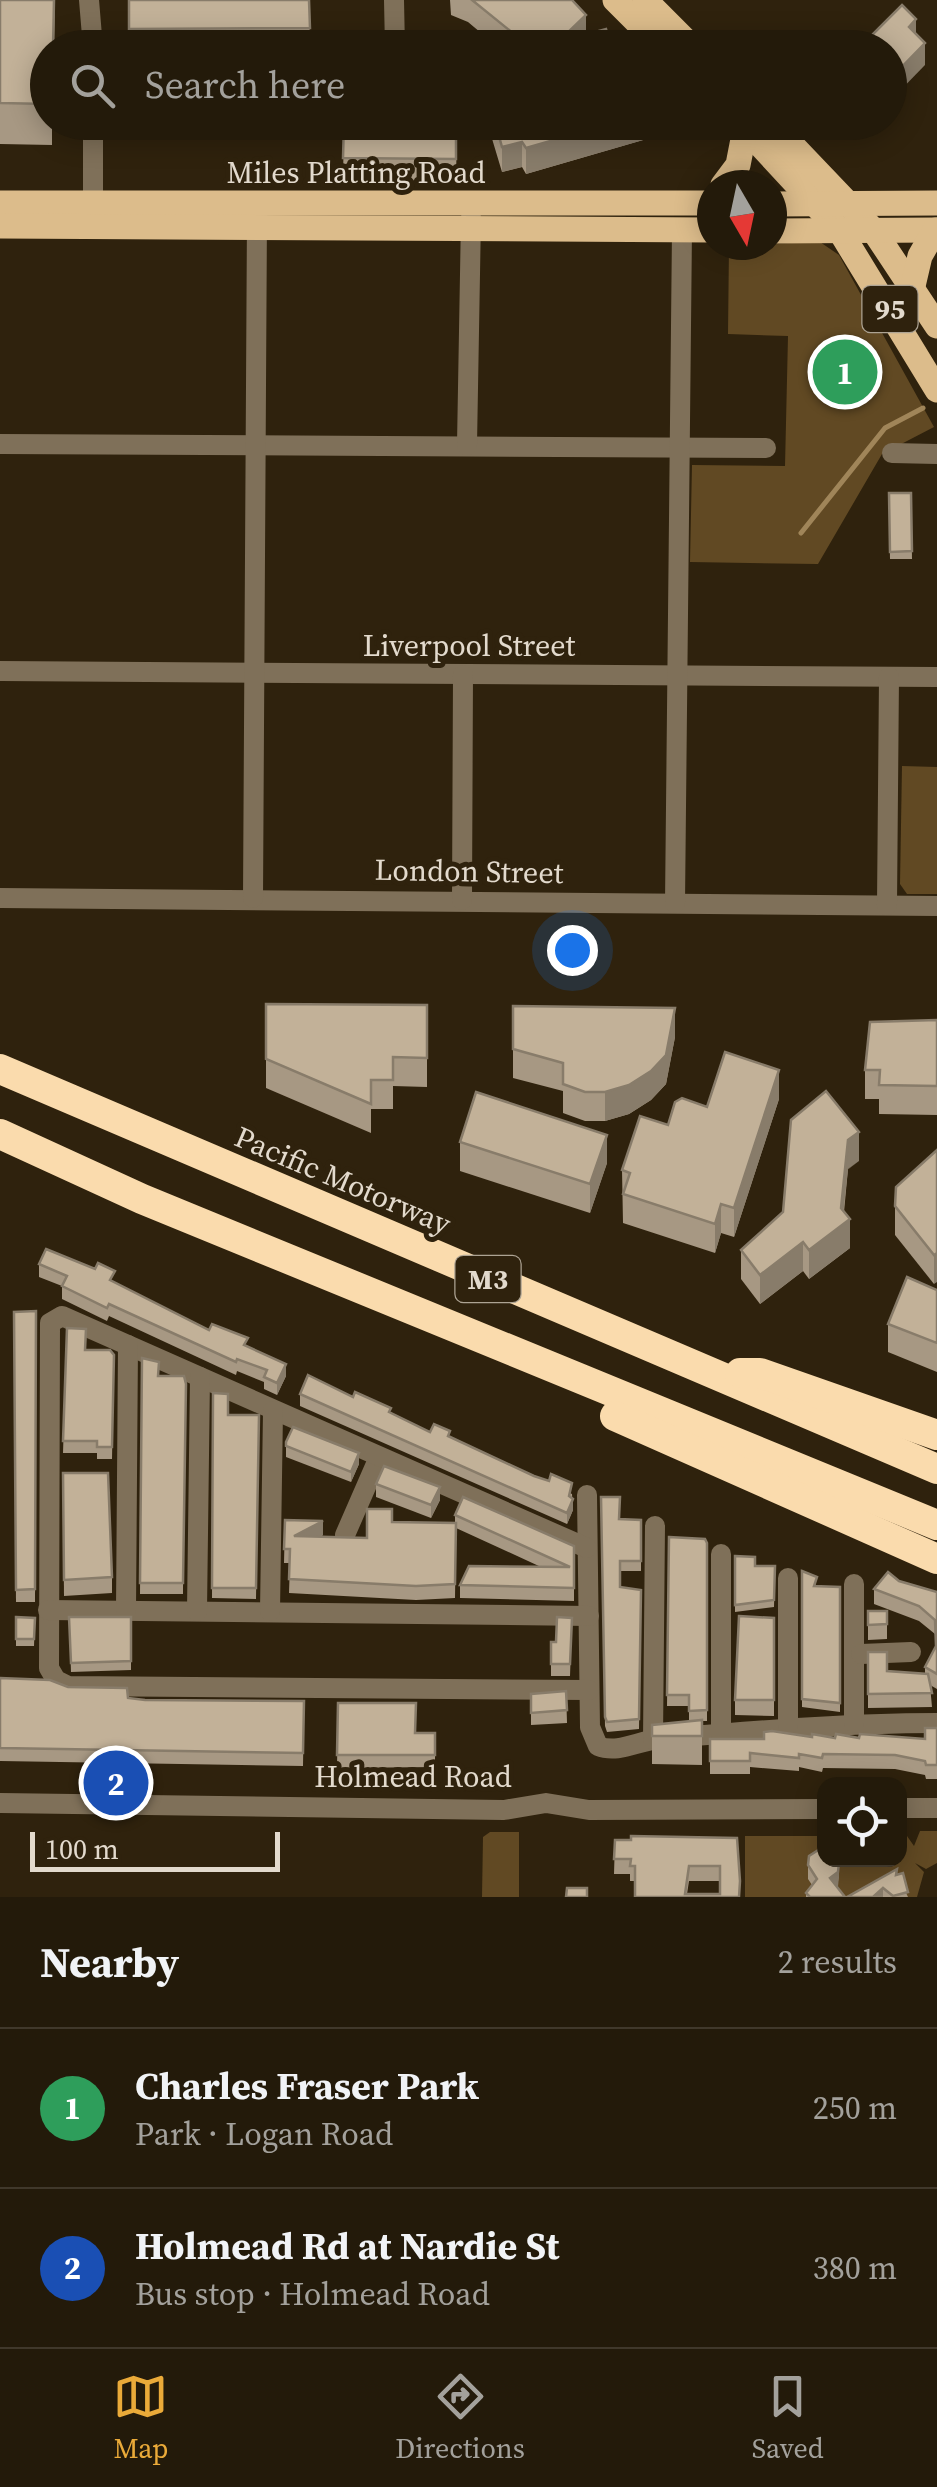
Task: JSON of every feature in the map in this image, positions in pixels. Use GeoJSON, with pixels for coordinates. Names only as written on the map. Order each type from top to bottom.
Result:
{"type":"FeatureCollection","features":[{"type":"Feature","properties":{"kind":"highway","name":"Pacific Motorway"},"geometry":{"type":"LineString","coordinates":[[0,1069],[937,1469]]}},
{"type":"Feature","properties":{"kind":"highway","name":"M3"},"geometry":{"type":"LineString","coordinates":[[0,1134],[142,1199],[937,1525]]}},
{"type":"Feature","properties":{"kind":"highway"},"geometry":{"type":"LineString","coordinates":[[516,1355],[556,1389],[937,1559]]}},
{"type":"Feature","properties":{"kind":"highway"},"geometry":{"type":"LineString","coordinates":[[712,1374],[760,1373],[937,1435]]}},
{"type":"Feature","properties":{"kind":"main road"},"geometry":{"type":"LineString","coordinates":[[615,0],[644,30]]}},
{"type":"Feature","properties":{"kind":"main road"},"geometry":{"type":"LineString","coordinates":[[645,0],[675,30]]}},
{"type":"Feature","properties":{"kind":"main road"},"geometry":{"type":"LineString","coordinates":[[734,170],[746,140]]}},
{"type":"Feature","properties":{"kind":"main road","name":"95"},"geometry":{"type":"LineString","coordinates":[[764,140],[840,231],[937,390]]}},
{"type":"Feature","properties":{"kind":"main road","name":"95"},"geometry":{"type":"LineString","coordinates":[[770,140],[850,204],[874,231],[937,326]]}},
{"type":"Feature","properties":{"kind":"main road","name":"Miles Platting Road"},"geometry":{"type":"LineString","coordinates":[[471,216],[697,198]]}},
{"type":"Feature","properties":{"kind":"main road","name":"Miles Platting Road"},"geometry":{"type":"LineString","coordinates":[[0,203],[94,215],[471,216],[697,230]]}},
{"type":"Feature","properties":{"kind":"main road"},"geometry":{"type":"LineString","coordinates":[[787,204],[937,203]]}},
{"type":"Feature","properties":{"kind":"main road","name":"Miles Platting Road"},"geometry":{"type":"LineString","coordinates":[[0,226],[94,215]]}},
{"type":"Feature","properties":{"kind":"main road"},"geometry":{"type":"LineString","coordinates":[[787,231],[936,230]]}},
{"type":"Feature","properties":{"kind":"main road"},"geometry":{"type":"LineString","coordinates":[[913,286],[920,256],[936,230]]}},
{"type":"Feature","properties":{"kind":"street"},"geometry":{"type":"LineString","coordinates":[[89,0],[92,30]]}},
{"type":"Feature","properties":{"kind":"street"},"geometry":{"type":"LineString","coordinates":[[394,0],[395,30]]}},
{"type":"Feature","properties":{"kind":"street"},"geometry":{"type":"LineString","coordinates":[[93,140],[94,215]]}},
{"type":"Feature","properties":{"kind":"street"},"geometry":{"type":"LineString","coordinates":[[252,898],[257,216]]}},
{"type":"Feature","properties":{"kind":"street"},"geometry":{"type":"LineString","coordinates":[[467,445],[471,216]]}},
{"type":"Feature","properties":{"kind":"street"},"geometry":{"type":"LineString","coordinates":[[675,903],[682,230]]}},
{"type":"Feature","properties":{"kind":"street"},"geometry":{"type":"LineString","coordinates":[[0,444],[766,448]]}},
{"type":"Feature","properties":{"kind":"street"},"geometry":{"type":"LineString","coordinates":[[892,452],[937,454]]}},
{"type":"Feature","properties":{"kind":"street","name":"Liverpool Street"},"geometry":{"type":"LineString","coordinates":[[0,671],[937,678]]}},
{"type":"Feature","properties":{"kind":"street"},"geometry":{"type":"LineString","coordinates":[[462,900],[463,675]]}},
{"type":"Feature","properties":{"kind":"street"},"geometry":{"type":"LineString","coordinates":[[887,906],[889,678]]}},
{"type":"Feature","properties":{"kind":"street","name":"London Street"},"geometry":{"type":"LineString","coordinates":[[0,898],[937,906]]}},
{"type":"Feature","properties":{"kind":"street"},"geometry":{"type":"LineString","coordinates":[[587,1548],[62,1316],[50,1323],[48,1610],[49,1668],[56,1680],[68,1686],[589,1690]]}},
{"type":"Feature","properties":{"kind":"street"},"geometry":{"type":"LineString","coordinates":[[126,1610],[128,1345]]}},
{"type":"Feature","properties":{"kind":"street"},"geometry":{"type":"LineString","coordinates":[[197,1610],[200,1377]]}},
{"type":"Feature","properties":{"kind":"street"},"geometry":{"type":"LineString","coordinates":[[270,1611],[273,1410]]}},
{"type":"Feature","properties":{"kind":"street"},"geometry":{"type":"LineString","coordinates":[[345,1536],[379,1457]]}},
{"type":"Feature","properties":{"kind":"street"},"geometry":{"type":"LineString","coordinates":[[587,1495],[590,1726],[598,1746],[617,1748],[653,1739],[721,1736],[788,1725],[937,1723]]}},
{"type":"Feature","properties":{"kind":"street"},"geometry":{"type":"LineString","coordinates":[[653,1739],[655,1526]]}},
{"type":"Feature","properties":{"kind":"street"},"geometry":{"type":"LineString","coordinates":[[721,1736],[722,1554]]}},
{"type":"Feature","properties":{"kind":"street"},"geometry":{"type":"LineString","coordinates":[[788,1578],[788,1725]]}},
{"type":"Feature","properties":{"kind":"street"},"geometry":{"type":"LineString","coordinates":[[854,1584],[854,1723]]}},
{"type":"Feature","properties":{"kind":"street"},"geometry":{"type":"LineString","coordinates":[[48,1610],[589,1616]]}},
{"type":"Feature","properties":{"kind":"street"},"geometry":{"type":"LineString","coordinates":[[854,1654],[911,1652]]}},
{"type":"Feature","properties":{"kind":"street","name":"Holmead Road"},"geometry":{"type":"LineString","coordinates":[[0,1803],[504,1810],[546,1803],[588,1810],[817,1809]]}},
{"type":"Feature","properties":{"kind":"street"},"geometry":{"type":"LineString","coordinates":[[907,1808],[937,1808]]}},
{"type":"Feature","properties":{"kind":"shaded area"},"geometry":{"type":"Polygon","coordinates":[[[820,242],[839,255],[934,427],[882,454],[818,564],[690,562],[692,465],[785,466],[788,336],[728,334],[729,260],[787,260],[787,243],[820,242]]]}},
{"type":"Feature","properties":{"kind":"shaded area"},"geometry":{"type":"Polygon","coordinates":[[[902,766],[937,767],[937,894],[907,894],[900,884],[902,766]]]}},
{"type":"Feature","properties":{"kind":"shaded area"},"geometry":{"type":"Polygon","coordinates":[[[920,1831],[937,1831],[937,1863],[926,1869],[915,1863],[924,1872],[917,1897],[745,1897],[745,1836],[817,1836],[817,1867],[907,1867],[907,1836],[914,1846],[920,1831]]]}},
{"type":"Feature","properties":{"kind":"shaded area"},"geometry":{"type":"Polygon","coordinates":[[[490,1832],[519,1832],[519,1897],[482,1897],[483,1837],[490,1832]]]}},
{"type":"Feature","properties":{"kind":"building"},"geometry":{"type":"Polygon","coordinates":[[[0,0],[54,0],[53,30],[30,30],[30,104],[0,103],[0,0]]]}},
{"type":"Feature","properties":{"kind":"building"},"geometry":{"type":"Polygon","coordinates":[[[129,0],[309,0],[310,28],[129,29],[129,0]]]}},
{"type":"Feature","properties":{"kind":"building"},"geometry":{"type":"Polygon","coordinates":[[[472,0],[572,0],[586,15],[570,30],[509,30],[472,0]]]}},
{"type":"Feature","properties":{"kind":"building"},"geometry":{"type":"Polygon","coordinates":[[[902,5],[916,19],[909,27],[925,43],[907,62],[907,30],[877,30],[902,5]]]}},
{"type":"Feature","properties":{"kind":"building"},"geometry":{"type":"Polygon","coordinates":[[[344,140],[456,140],[456,159],[343,158],[344,140]]]}},
{"type":"Feature","properties":{"kind":"building"},"geometry":{"type":"Polygon","coordinates":[[[500,140],[554,140],[526,148],[522,142],[502,147],[500,140]]]}},
{"type":"Feature","properties":{"kind":"building"},"geometry":{"type":"Polygon","coordinates":[[[889,493],[911,493],[912,551],[890,552],[889,493]]]}},
{"type":"Feature","properties":{"kind":"building"},"geometry":{"type":"Polygon","coordinates":[[[266,1004],[427,1005],[427,1058],[393,1057],[393,1080],[371,1080],[371,1104],[266,1059],[266,1004]]]}},
{"type":"Feature","properties":{"kind":"building"},"geometry":{"type":"Polygon","coordinates":[[[513,1006],[675,1008],[666,1055],[651,1071],[629,1085],[605,1092],[585,1092],[563,1084],[563,1063],[513,1049],[513,1006]]]}},
{"type":"Feature","properties":{"kind":"building"},"geometry":{"type":"Polygon","coordinates":[[[937,1020],[937,1086],[879,1085],[880,1070],[865,1070],[870,1022],[937,1020]]]}},
{"type":"Feature","properties":{"kind":"building"},"geometry":{"type":"Polygon","coordinates":[[[725,1052],[779,1070],[734,1208],[721,1204],[715,1224],[623,1194],[630,1173],[622,1170],[640,1116],[668,1125],[675,1102],[682,1098],[707,1107],[725,1052]]]}},
{"type":"Feature","properties":{"kind":"building"},"geometry":{"type":"Polygon","coordinates":[[[826,1091],[859,1132],[848,1140],[841,1208],[850,1219],[809,1250],[803,1242],[760,1275],[741,1250],[783,1212],[791,1120],[826,1091]]]}},
{"type":"Feature","properties":{"kind":"building"},"geometry":{"type":"Polygon","coordinates":[[[476,1092],[607,1135],[590,1184],[460,1142],[476,1092]]]}},
{"type":"Feature","properties":{"kind":"building"},"geometry":{"type":"Polygon","coordinates":[[[937,1150],[934,1255],[895,1206],[896,1187],[937,1150]]]}},
{"type":"Feature","properties":{"kind":"building"},"geometry":{"type":"Polygon","coordinates":[[[46,1249],[95,1269],[98,1263],[115,1271],[110,1280],[209,1330],[212,1324],[248,1338],[244,1345],[286,1364],[277,1383],[264,1377],[267,1370],[237,1359],[236,1362],[62,1286],[67,1276],[39,1264],[46,1249]]]}},
{"type":"Feature","properties":{"kind":"building"},"geometry":{"type":"Polygon","coordinates":[[[907,1277],[937,1290],[937,1343],[888,1324],[907,1277]]]}},
{"type":"Feature","properties":{"kind":"building"},"geometry":{"type":"Polygon","coordinates":[[[36,1311],[35,1589],[16,1590],[14,1312],[36,1311]]]}},
{"type":"Feature","properties":{"kind":"building"},"geometry":{"type":"Polygon","coordinates":[[[67,1328],[86,1329],[85,1350],[110,1350],[114,1355],[112,1447],[97,1447],[97,1441],[63,1441],[67,1328]]]}},
{"type":"Feature","properties":{"kind":"building"},"geometry":{"type":"Polygon","coordinates":[[[142,1358],[159,1362],[158,1376],[184,1376],[186,1384],[183,1583],[140,1583],[142,1358]]]}},
{"type":"Feature","properties":{"kind":"building"},"geometry":{"type":"Polygon","coordinates":[[[308,1375],[353,1397],[355,1392],[391,1408],[389,1412],[430,1432],[434,1424],[450,1431],[448,1436],[534,1476],[549,1481],[551,1474],[572,1483],[569,1496],[573,1499],[567,1513],[300,1394],[308,1375]]]}},
{"type":"Feature","properties":{"kind":"building"},"geometry":{"type":"Polygon","coordinates":[[[213,1393],[228,1394],[228,1415],[259,1415],[256,1588],[212,1588],[213,1393]]]}},
{"type":"Feature","properties":{"kind":"building"},"geometry":{"type":"Polygon","coordinates":[[[293,1427],[359,1453],[351,1472],[286,1446],[293,1427]]]}},
{"type":"Feature","properties":{"kind":"building"},"geometry":{"type":"Polygon","coordinates":[[[384,1466],[440,1487],[431,1505],[376,1484],[384,1466]]]}},
{"type":"Feature","properties":{"kind":"building"},"geometry":{"type":"Polygon","coordinates":[[[63,1473],[108,1473],[112,1577],[64,1580],[63,1473]]]}},
{"type":"Feature","properties":{"kind":"building"},"geometry":{"type":"Polygon","coordinates":[[[463,1497],[574,1546],[574,1588],[460,1585],[469,1566],[570,1567],[455,1515],[463,1497]]]}},
{"type":"Feature","properties":{"kind":"building"},"geometry":{"type":"Polygon","coordinates":[[[601,1497],[620,1497],[619,1519],[641,1520],[641,1561],[620,1561],[620,1587],[641,1590],[639,1719],[607,1722],[605,1717],[601,1497]]]}},
{"type":"Feature","properties":{"kind":"building"},"geometry":{"type":"Polygon","coordinates":[[[367,1509],[392,1509],[392,1522],[456,1523],[455,1584],[416,1586],[289,1579],[290,1549],[284,1549],[285,1520],[323,1521],[294,1536],[367,1538],[367,1509]]]}},
{"type":"Feature","properties":{"kind":"building"},"geometry":{"type":"Polygon","coordinates":[[[669,1537],[705,1539],[707,1543],[707,1710],[689,1711],[689,1695],[667,1695],[669,1537]]]}},
{"type":"Feature","properties":{"kind":"building"},"geometry":{"type":"Polygon","coordinates":[[[735,1556],[755,1557],[755,1566],[775,1566],[774,1600],[735,1605],[735,1556]]]}},
{"type":"Feature","properties":{"kind":"building"},"geometry":{"type":"Polygon","coordinates":[[[802,1571],[817,1577],[814,1586],[840,1587],[840,1703],[802,1699],[802,1571]]]}},
{"type":"Feature","properties":{"kind":"building"},"geometry":{"type":"Polygon","coordinates":[[[888,1572],[899,1581],[937,1592],[937,1674],[925,1667],[936,1646],[935,1620],[919,1606],[874,1589],[888,1572]]]}},
{"type":"Feature","properties":{"kind":"building"},"geometry":{"type":"Polygon","coordinates":[[[868,1611],[887,1611],[887,1624],[868,1625],[868,1611]]]}},
{"type":"Feature","properties":{"kind":"building"},"geometry":{"type":"Polygon","coordinates":[[[739,1616],[774,1618],[774,1700],[735,1700],[739,1616]]]}},
{"type":"Feature","properties":{"kind":"building"},"geometry":{"type":"Polygon","coordinates":[[[16,1617],[35,1618],[34,1639],[16,1639],[16,1617]]]}},
{"type":"Feature","properties":{"kind":"building"},"geometry":{"type":"Polygon","coordinates":[[[69,1617],[131,1617],[131,1661],[71,1663],[69,1617]]]}},
{"type":"Feature","properties":{"kind":"building"},"geometry":{"type":"Polygon","coordinates":[[[557,1617],[572,1618],[570,1664],[551,1664],[557,1617]]]}},
{"type":"Feature","properties":{"kind":"building"},"geometry":{"type":"Polygon","coordinates":[[[868,1652],[887,1652],[887,1671],[928,1674],[932,1693],[868,1694],[868,1652]]]}},
{"type":"Feature","properties":{"kind":"building"},"geometry":{"type":"Polygon","coordinates":[[[0,1678],[50,1680],[68,1687],[127,1688],[128,1698],[145,1700],[304,1701],[303,1753],[0,1748],[0,1678]]]}},
{"type":"Feature","properties":{"kind":"building"},"geometry":{"type":"Polygon","coordinates":[[[566,1691],[567,1710],[531,1713],[531,1694],[566,1691]]]}},
{"type":"Feature","properties":{"kind":"building"},"geometry":{"type":"Polygon","coordinates":[[[338,1703],[416,1703],[415,1733],[435,1733],[435,1755],[337,1755],[338,1703]]]}},
{"type":"Feature","properties":{"kind":"building"},"geometry":{"type":"Polygon","coordinates":[[[702,1720],[702,1736],[652,1736],[652,1725],[702,1720]]]}},
{"type":"Feature","properties":{"kind":"building"},"geometry":{"type":"Polygon","coordinates":[[[925,1728],[937,1728],[937,1765],[895,1755],[823,1754],[822,1758],[799,1754],[799,1758],[750,1753],[750,1761],[710,1761],[710,1739],[764,1739],[764,1732],[772,1731],[812,1737],[835,1738],[836,1734],[859,1738],[860,1734],[925,1739],[925,1728]]]}},
{"type":"Feature","properties":{"kind":"building"},"geometry":{"type":"Polygon","coordinates":[[[631,1836],[737,1838],[739,1897],[635,1897],[635,1866],[630,1866],[631,1859],[614,1859],[615,1840],[631,1840],[631,1836]],[[689,1866],[685,1894],[720,1894],[720,1866],[689,1866]]]}},
{"type":"Feature","properties":{"kind":"building"},"geometry":{"type":"Polygon","coordinates":[[[817,1851],[817,1867],[838,1867],[830,1878],[845,1897],[810,1897],[806,1893],[817,1879],[808,1865],[809,1856],[817,1851]]]}},
{"type":"Feature","properties":{"kind":"building"},"geometry":{"type":"Polygon","coordinates":[[[897,1869],[896,1875],[903,1873],[908,1892],[893,1896],[883,1888],[873,1897],[847,1897],[897,1869]]]}},
{"type":"Feature","properties":{"kind":"building"},"geometry":{"type":"Polygon","coordinates":[[[567,1888],[587,1888],[587,1897],[566,1897],[567,1888]]]}},
{"type":"Feature","properties":{"kind":"waterway"},"geometry":{"type":"LineString","coordinates":[[801,533],[885,428],[923,408]]}},
{"type":"Feature","properties":{"kind":"place","name":"Charles Fraser Park"},"geometry":{"type":"Point","coordinates":[845,372]}},
{"type":"Feature","properties":{"kind":"place","name":"Holmead Rd at Nardie St"},"geometry":{"type":"Point","coordinates":[116,1783]}}]}
